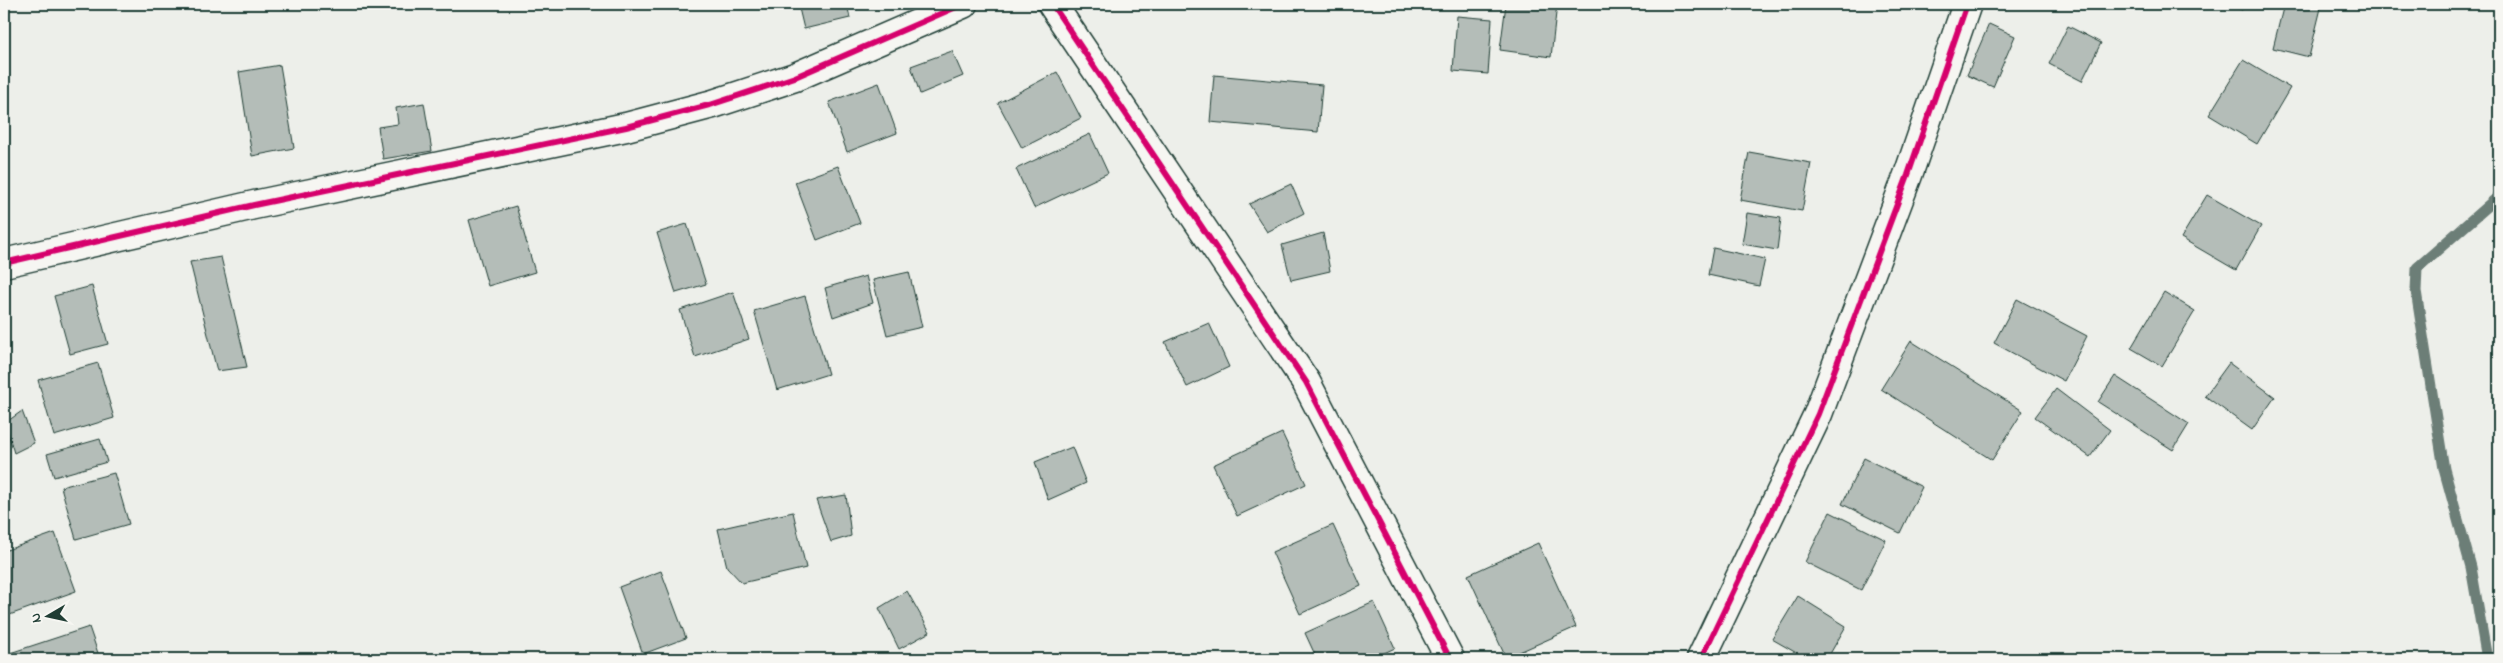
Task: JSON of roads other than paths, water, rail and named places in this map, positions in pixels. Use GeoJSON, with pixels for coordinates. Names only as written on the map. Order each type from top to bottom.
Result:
{"type":"FeatureCollection","features":[{"type":"Feature","properties":{"kind":"street"},"geometry":{"type":"LineString","coordinates":[[4,263],[254,205],[617,129],[712,104],[795,78],[963,4]]}},
{"type":"Feature","properties":{"kind":"street"},"geometry":{"type":"LineString","coordinates":[[1052,4],[1306,382],[1450,659]]}},
{"type":"Feature","properties":{"kind":"street"},"geometry":{"type":"LineString","coordinates":[[1701,659],[1818,414],[1908,175],[1968,4]]}},
{"type":"Feature","properties":{"kind":"waterway"},"geometry":{"type":"LineString","coordinates":[[2487,659],[2471,567],[2444,469],[2416,291],[2417,268],[2499,196]]}}]}
